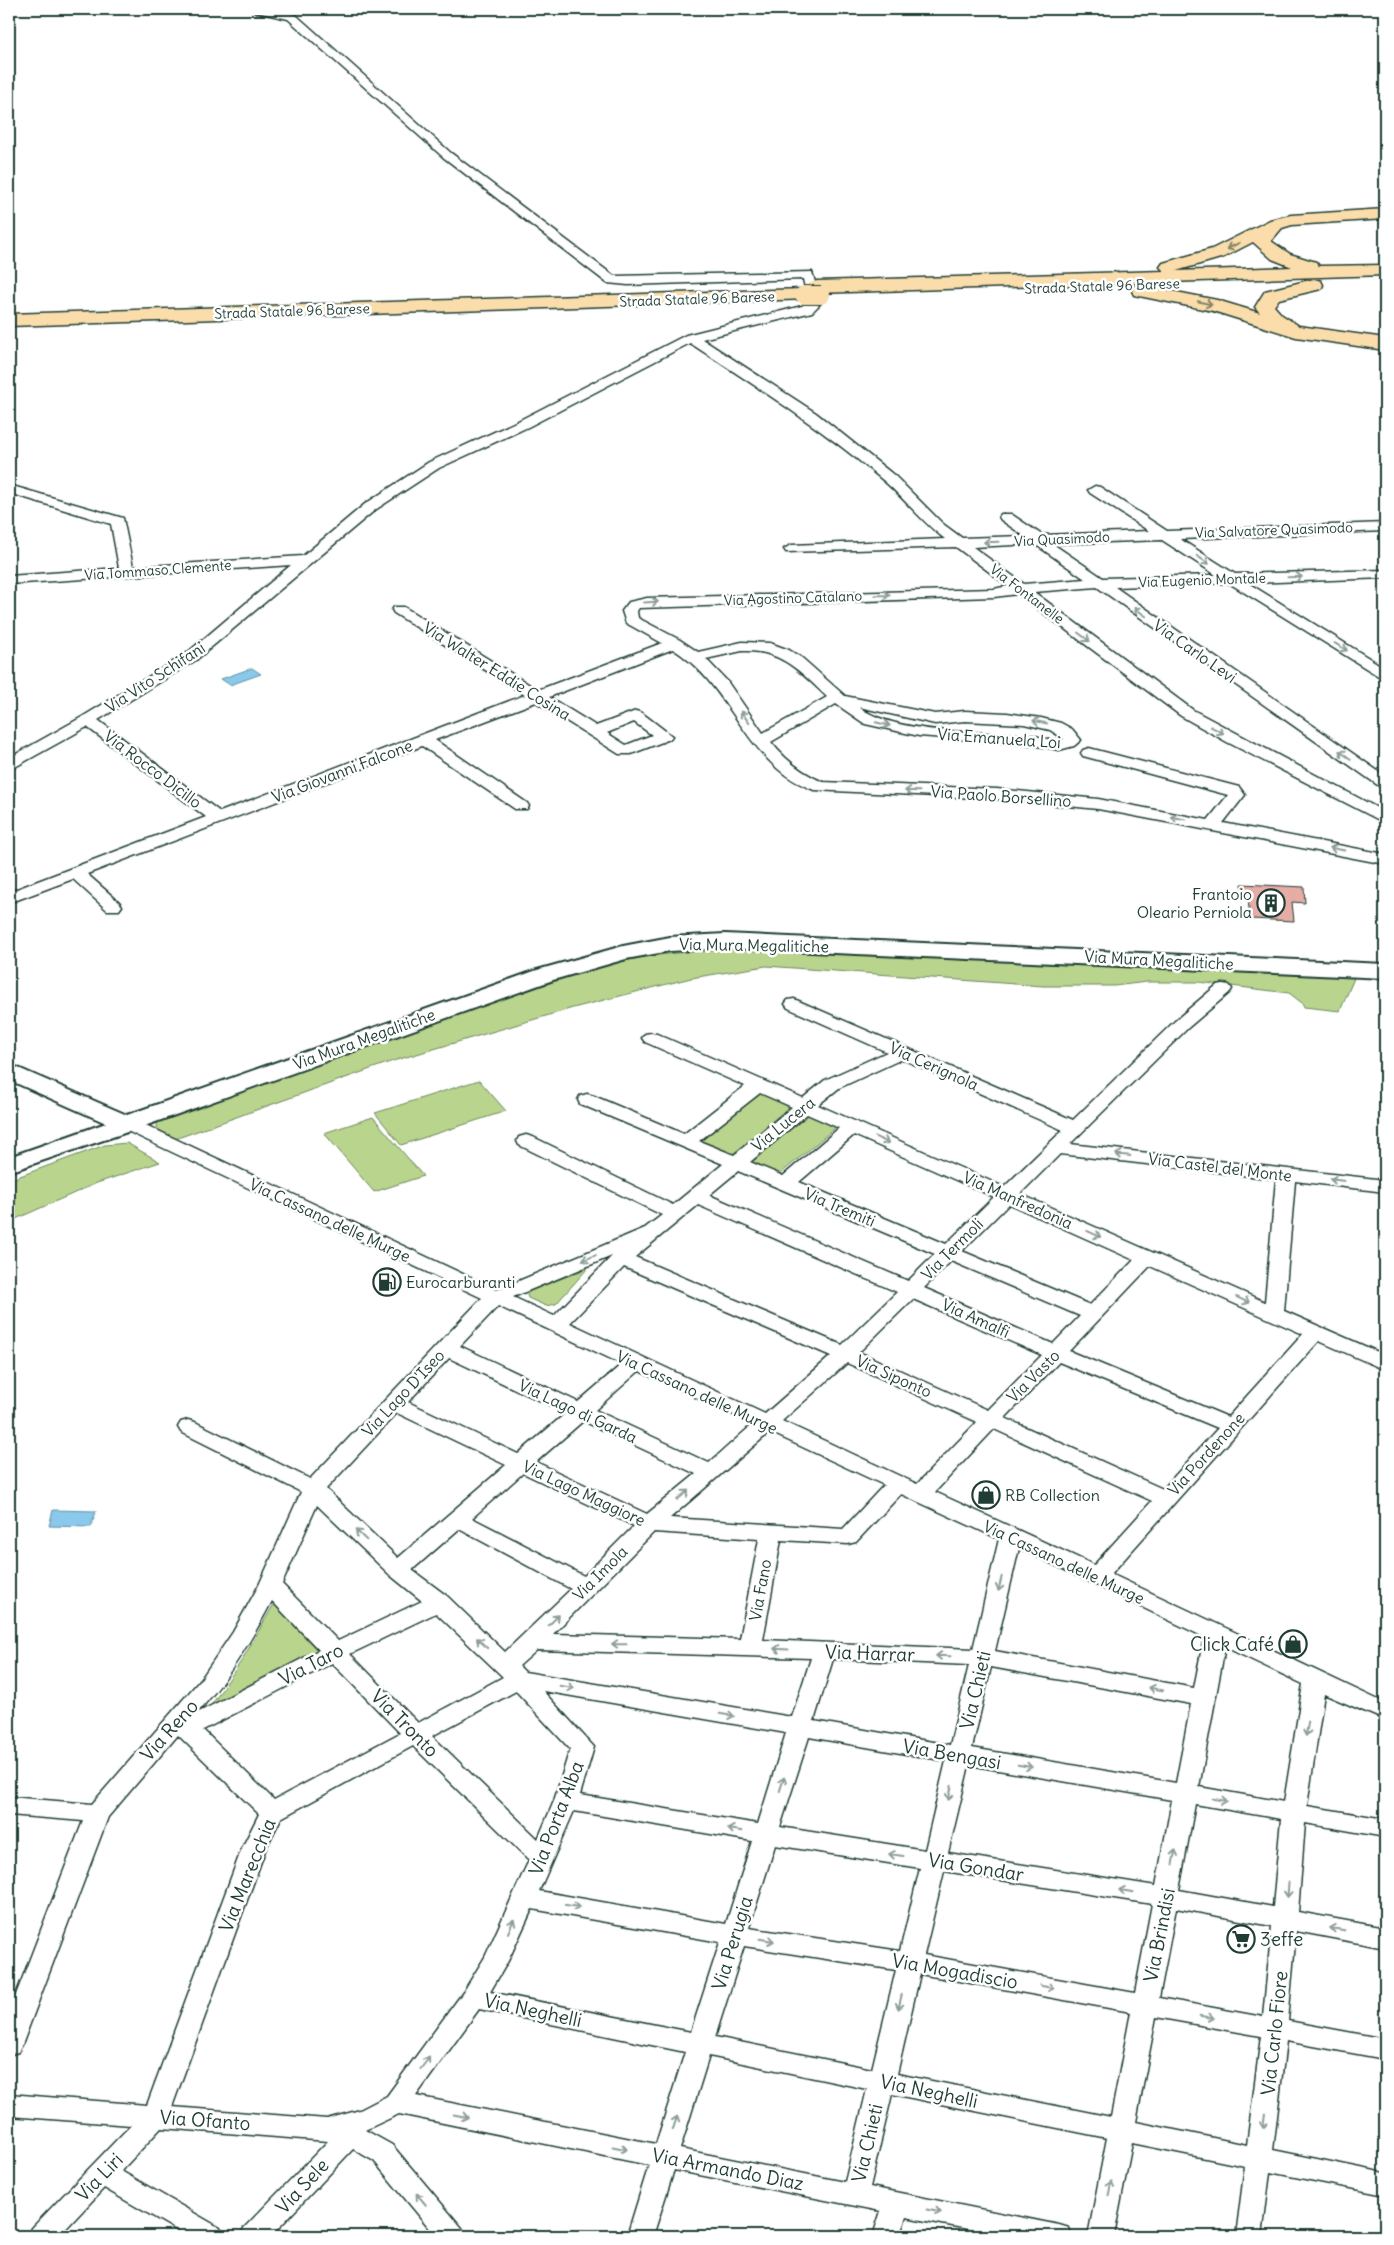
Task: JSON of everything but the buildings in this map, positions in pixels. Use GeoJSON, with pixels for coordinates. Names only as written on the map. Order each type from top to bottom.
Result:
{"type":"FeatureCollection","features":[{"type":"Feature","properties":{"kind":"highway"},"geometry":{"type":"LineString","coordinates":[[1074,281],[1170,267],[1218,253],[1276,224],[1313,218],[1385,214]]}},
{"type":"Feature","properties":{"kind":"highway"},"geometry":{"type":"LineString","coordinates":[[1276,224],[1263,237],[1262,242],[1273,254],[1283,259],[1300,264],[1377,274]]}},
{"type":"Feature","properties":{"kind":"highway"},"geometry":{"type":"LineString","coordinates":[[1296,331],[1275,319],[1264,307],[1272,295],[1298,287],[1377,274]]}},
{"type":"Feature","properties":{"kind":"highway","name":"Strada Statale 96 Barese"},"geometry":{"type":"LineString","coordinates":[[9,320],[1074,281],[1377,274]]}},
{"type":"Feature","properties":{"kind":"highway","name":"Strada Statale 96 Barese"},"geometry":{"type":"LineString","coordinates":[[9,309],[1105,286],[1377,274]]}},
{"type":"Feature","properties":{"kind":"highway"},"geometry":{"type":"LineString","coordinates":[[1105,286],[1176,296],[1217,306],[1296,331],[1385,344]]}},
{"type":"Feature","properties":{"kind":"street","name":"Via Vito Schifani"},"geometry":{"type":"LineString","coordinates":[[9,764],[88,720],[191,657],[370,507],[434,465],[523,424],[691,338],[811,307],[815,303],[808,275],[611,280],[447,155],[292,17],[256,9]]}},
{"type":"Feature","properties":{"kind":"street","name":"Via Fontanelle"},"geometry":{"type":"LineString","coordinates":[[691,338],[811,416],[871,462],[907,494],[938,527],[1187,713],[1385,818]]}},
{"type":"Feature","properties":{"kind":"street"},"geometry":{"type":"LineString","coordinates":[[9,489],[118,521],[127,573]]}},
{"type":"Feature","properties":{"kind":"street"},"geometry":{"type":"LineString","coordinates":[[1095,490],[1232,579],[1385,674]]}},
{"type":"Feature","properties":{"kind":"street","name":"Via Carlo Levi"},"geometry":{"type":"LineString","coordinates":[[1006,518],[1385,783]]}},
{"type":"Feature","properties":{"kind":"street","name":"Via Salvatore Quasimodo"},"geometry":{"type":"LineString","coordinates":[[1162,534],[1385,526]]}},
{"type":"Feature","properties":{"kind":"street","name":"Via Quasimodo"},"geometry":{"type":"LineString","coordinates":[[962,544],[1162,534]]}},
{"type":"Feature","properties":{"kind":"street"},"geometry":{"type":"LineString","coordinates":[[791,549],[962,544]]}},
{"type":"Feature","properties":{"kind":"street","name":"Via Tommaso Clemente"},"geometry":{"type":"LineString","coordinates":[[9,580],[307,560]]}},
{"type":"Feature","properties":{"kind":"street","name":"Via Eugenio Montale"},"geometry":{"type":"LineString","coordinates":[[1019,588],[1097,583],[1385,574]]}},
{"type":"Feature","properties":{"kind":"street","name":"Via Agostino Catalano"},"geometry":{"type":"LineString","coordinates":[[675,643],[631,620],[629,611],[631,608],[639,603],[647,602],[994,593],[1019,588]]}},
{"type":"Feature","properties":{"kind":"street","name":"Via Walter Eddie Cosina"},"geometry":{"type":"LineString","coordinates":[[400,610],[594,732]]}},
{"type":"Feature","properties":{"kind":"street","name":"Via Paolo Borsellino"},"geometry":{"type":"LineString","coordinates":[[675,643],[695,657],[720,683],[761,741],[786,768],[804,780],[820,787],[1059,798],[1213,825],[1385,859]]}},
{"type":"Feature","properties":{"kind":"street","name":"Via Giovanni Falcone"},"geometry":{"type":"LineString","coordinates":[[9,898],[675,643]]}},
{"type":"Feature","properties":{"kind":"street","name":"Via Emanuela Loi"},"geometry":{"type":"LineString","coordinates":[[695,657],[753,646],[770,648],[781,652],[801,665],[862,716],[884,725],[917,731],[1066,742],[1089,753],[1122,763],[1234,790],[1237,795],[1213,825]]}},
{"type":"Feature","properties":{"kind":"street"},"geometry":{"type":"LineString","coordinates":[[761,741],[840,698]]}},
{"type":"Feature","properties":{"kind":"street","name":"Via Rocco Dicillo"},"geometry":{"type":"LineString","coordinates":[[88,720],[219,818]]}},
{"type":"Feature","properties":{"kind":"street"},"geometry":{"type":"LineString","coordinates":[[424,740],[521,806]]}},
{"type":"Feature","properties":{"kind":"street"},"geometry":{"type":"LineString","coordinates":[[76,873],[113,906]]}},
{"type":"Feature","properties":{"kind":"street","name":"Via Mura Megalitiche"},"geometry":{"type":"LineString","coordinates":[[9,1165],[545,975],[623,953],[670,944],[725,941],[1385,971]]}},
{"type":"Feature","properties":{"kind":"street","name":"Via Termoli"},"geometry":{"type":"LineString","coordinates":[[765,1423],[845,1354],[1183,1023],[1223,989]]}},
{"type":"Feature","properties":{"kind":"street","name":"Via Cerignola"},"geometry":{"type":"LineString","coordinates":[[794,1004],[1075,1128]]}},
{"type":"Feature","properties":{"kind":"street","name":"Via Manfredonia"},"geometry":{"type":"LineString","coordinates":[[651,1038],[1385,1363]]}},
{"type":"Feature","properties":{"kind":"street","name":"Via Lucera"},"geometry":{"type":"LineString","coordinates":[[556,1326],[621,1258],[832,1084],[902,1052]]}},
{"type":"Feature","properties":{"kind":"street","name":"Via Cassano delle Murge"},"geometry":{"type":"LineString","coordinates":[[9,1071],[128,1124],[494,1298],[1011,1536],[1315,1681],[1385,1712]]}},
{"type":"Feature","properties":{"kind":"street"},"geometry":{"type":"LineString","coordinates":[[686,1142],[758,1085]]}},
{"type":"Feature","properties":{"kind":"street","name":"Via Tremiti"},"geometry":{"type":"LineString","coordinates":[[587,1100],[1094,1314]]}},
{"type":"Feature","properties":{"kind":"street"},"geometry":{"type":"LineString","coordinates":[[785,1184],[852,1127]]}},
{"type":"Feature","properties":{"kind":"street"},"geometry":{"type":"LineString","coordinates":[[526,1141],[674,1213]]}},
{"type":"Feature","properties":{"kind":"street","name":"Via Castel del Monte"},"geometry":{"type":"LineString","coordinates":[[1055,1148],[1385,1186]]}},
{"type":"Feature","properties":{"kind":"street"},"geometry":{"type":"LineString","coordinates":[[1274,1314],[1286,1174]]}},
{"type":"Feature","properties":{"kind":"street","name":"Via Amalfi"},"geometry":{"type":"LineString","coordinates":[[694,1196],[1056,1353],[1231,1426]]}},
{"type":"Feature","properties":{"kind":"street","name":"Via Lucera"},"geometry":{"type":"LineString","coordinates":[[494,1298],[650,1233]]}},
{"type":"Feature","properties":{"kind":"street","name":"Via Siponto"},"geometry":{"type":"LineString","coordinates":[[621,1258],[845,1354],[1165,1498]]}},
{"type":"Feature","properties":{"kind":"street","name":"Via Vasto"},"geometry":{"type":"LineString","coordinates":[[920,1494],[990,1419],[1148,1258]]}},
{"type":"Feature","properties":{"kind":"street","name":"Via Lago D'Iseo"},"geometry":{"type":"LineString","coordinates":[[313,1489],[494,1298]]}},
{"type":"Feature","properties":{"kind":"street","name":"Via Pordenone"},"geometry":{"type":"LineString","coordinates":[[1096,1576],[1316,1332]]}},
{"type":"Feature","properties":{"kind":"street","name":"Via Lago di Garda"},"geometry":{"type":"LineString","coordinates":[[446,1348],[579,1412],[711,1472]]}},
{"type":"Feature","properties":{"kind":"street"},"geometry":{"type":"LineString","coordinates":[[398,1570],[636,1363]]}},
{"type":"Feature","properties":{"kind":"street","name":"Via Lago Maggiore"},"geometry":{"type":"LineString","coordinates":[[393,1404],[649,1524],[848,1537],[898,1484]]}},
{"type":"Feature","properties":{"kind":"street","name":"Via Imola"},"geometry":{"type":"LineString","coordinates":[[512,1672],[532,1642],[649,1524],[765,1423]]}},
{"type":"Feature","properties":{"kind":"street","name":"Via Porta Alba"},"geometry":{"type":"LineString","coordinates":[[188,1427],[313,1489],[398,1570],[438,1602],[512,1672],[582,1747],[566,1801],[496,1961],[474,1998],[396,2102]]}},
{"type":"Feature","properties":{"kind":"street","name":"Via Reno"},"geometry":{"type":"LineString","coordinates":[[9,2045],[98,1813],[181,1724],[242,1636],[270,1585],[313,1489]]}},
{"type":"Feature","properties":{"kind":"street"},"geometry":{"type":"LineString","coordinates":[[457,1520],[586,1587]]}},
{"type":"Feature","properties":{"kind":"street","name":"Via Fano"},"geometry":{"type":"LineString","coordinates":[[750,1647],[771,1533]]}},
{"type":"Feature","properties":{"kind":"street","name":"Via Chieti"},"geometry":{"type":"LineString","coordinates":[[855,2195],[1011,1536]]}},
{"type":"Feature","properties":{"kind":"street","name":"Via Tronto"},"geometry":{"type":"LineString","coordinates":[[270,1585],[416,1735],[542,1858]]}},
{"type":"Feature","properties":{"kind":"street","name":"Via Taro"},"geometry":{"type":"LineString","coordinates":[[181,1724],[438,1602]]}},
{"type":"Feature","properties":{"kind":"street","name":"Via Brindisi"},"geometry":{"type":"LineString","coordinates":[[1101,2236],[1216,1634]]}},
{"type":"Feature","properties":{"kind":"street","name":"Via Harrar"},"geometry":{"type":"LineString","coordinates":[[532,1642],[750,1647],[982,1658],[1204,1698]]}},
{"type":"Feature","properties":{"kind":"street","name":"Via Perugia"},"geometry":{"type":"LineString","coordinates":[[640,2236],[824,1651]]}},
{"type":"Feature","properties":{"kind":"street","name":"Via Bengasi"},"geometry":{"type":"LineString","coordinates":[[512,1672],[800,1728],[1385,1828]]}},
{"type":"Feature","properties":{"kind":"street","name":"Via Marecchia"},"geometry":{"type":"LineString","coordinates":[[156,2116],[254,1848],[272,1812],[416,1735],[512,1672]]}},
{"type":"Feature","properties":{"kind":"street","name":"Via Carlo Fiore"},"geometry":{"type":"LineString","coordinates":[[1248,2236],[1275,2029],[1294,1812],[1315,1681]]}},
{"type":"Feature","properties":{"kind":"street"},"geometry":{"type":"LineString","coordinates":[[181,1724],[272,1812]]}},
{"type":"Feature","properties":{"kind":"street","name":"Via Gondar"},"geometry":{"type":"LineString","coordinates":[[566,1801],[766,1836],[934,1860],[1166,1898],[1385,1938]]}},
{"type":"Feature","properties":{"kind":"street"},"geometry":{"type":"LineString","coordinates":[[9,1806],[98,1813]]}},
{"type":"Feature","properties":{"kind":"street","name":"Via Mogadiscio"},"geometry":{"type":"LineString","coordinates":[[524,1898],[734,1935],[910,1962],[1385,2049]]}},
{"type":"Feature","properties":{"kind":"street","name":"Via Reno"},"geometry":{"type":"LineString","coordinates":[[9,2012],[36,1975]]}},
{"type":"Feature","properties":{"kind":"street","name":"Via Neghelli"},"geometry":{"type":"LineString","coordinates":[[474,1998],[1385,2184]]}},
{"type":"Feature","properties":{"kind":"street","name":"Via Ofanto"},"geometry":{"type":"LineString","coordinates":[[9,2105],[339,2132],[367,2119],[396,2102]]}},
{"type":"Feature","properties":{"kind":"street","name":"Via Armando Diaz"},"geometry":{"type":"LineString","coordinates":[[396,2102],[1059,2236]]}},
{"type":"Feature","properties":{"kind":"street","name":"Via Liri"},"geometry":{"type":"LineString","coordinates":[[42,2236],[103,2174],[156,2116]]}},
{"type":"Feature","properties":{"kind":"street"},"geometry":{"type":"LineString","coordinates":[[339,2132],[383,2153],[452,2236]]}},
{"type":"Feature","properties":{"kind":"street","name":"Via Sele"},"geometry":{"type":"LineString","coordinates":[[254,2236],[339,2132]]}},
{"type":"Feature","properties":{"kind":"street"},"geometry":{"type":"LineString","coordinates":[[103,2174],[210,2236]]}},
{"type":"Feature","properties":{"kind":"street"},"geometry":{"type":"LineString","coordinates":[[886,2236],[897,2204]]}},
{"type":"Feature","properties":{"kind":"green space"},"geometry":{"type":"Polygon","coordinates":[[[719,949],[878,954],[1355,976],[1340,1011],[1304,1007],[1302,1003],[1289,993],[1198,982],[1147,982],[1114,986],[1043,986],[766,966],[691,978],[573,1008],[393,1061],[175,1139],[157,1129],[157,1124],[162,1118],[590,969],[647,956],[719,949]]]}},
{"type":"Feature","properties":{"kind":"green space"},"geometry":{"type":"Polygon","coordinates":[[[479,1080],[506,1111],[401,1145],[375,1113],[479,1080]]]}},
{"type":"Feature","properties":{"kind":"green space"},"geometry":{"type":"Polygon","coordinates":[[[760,1093],[790,1106],[732,1155],[701,1141],[760,1093]]]}},
{"type":"Feature","properties":{"kind":"green space"},"geometry":{"type":"Polygon","coordinates":[[[808,1115],[836,1127],[779,1175],[751,1163],[808,1115]]]}},
{"type":"Feature","properties":{"kind":"green space"},"geometry":{"type":"Polygon","coordinates":[[[373,1117],[423,1176],[374,1192],[324,1133],[373,1117]]]}},
{"type":"Feature","properties":{"kind":"green space"},"geometry":{"type":"Polygon","coordinates":[[[127,1143],[160,1162],[97,1183],[9,1222],[9,1180],[105,1145],[127,1143]]]}},
{"type":"Feature","properties":{"kind":"green space"},"geometry":{"type":"Polygon","coordinates":[[[588,1268],[556,1304],[546,1306],[528,1298],[527,1295],[530,1291],[588,1268]]]}},
{"type":"Feature","properties":{"kind":"green space"},"geometry":{"type":"Polygon","coordinates":[[[274,1604],[319,1652],[208,1710],[242,1660],[274,1604]]]}},
{"type":"Feature","properties":{"kind":"water"},"geometry":{"type":"Polygon","coordinates":[[[252,668],[261,674],[230,685],[221,679],[252,668]]]}},
{"type":"Feature","properties":{"kind":"water"},"geometry":{"type":"Polygon","coordinates":[[[53,1510],[96,1511],[91,1527],[49,1526],[53,1510]]]}},
{"type":"Feature","properties":{"kind":"place","name":"Frantoio Oleario Perniola"},"geometry":{"type":"Point","coordinates":[1271,903]}},
{"type":"Feature","properties":{"kind":"place","name":"Eurocarburanti"},"geometry":{"type":"Point","coordinates":[387,1282]}},
{"type":"Feature","properties":{"kind":"place","name":"RB Collection"},"geometry":{"type":"Point","coordinates":[986,1495]}},
{"type":"Feature","properties":{"kind":"place","name":"Click Café"},"geometry":{"type":"Point","coordinates":[1293,1644]}},
{"type":"Feature","properties":{"kind":"place","name":"3effe"},"geometry":{"type":"Point","coordinates":[1241,1939]}}]}
